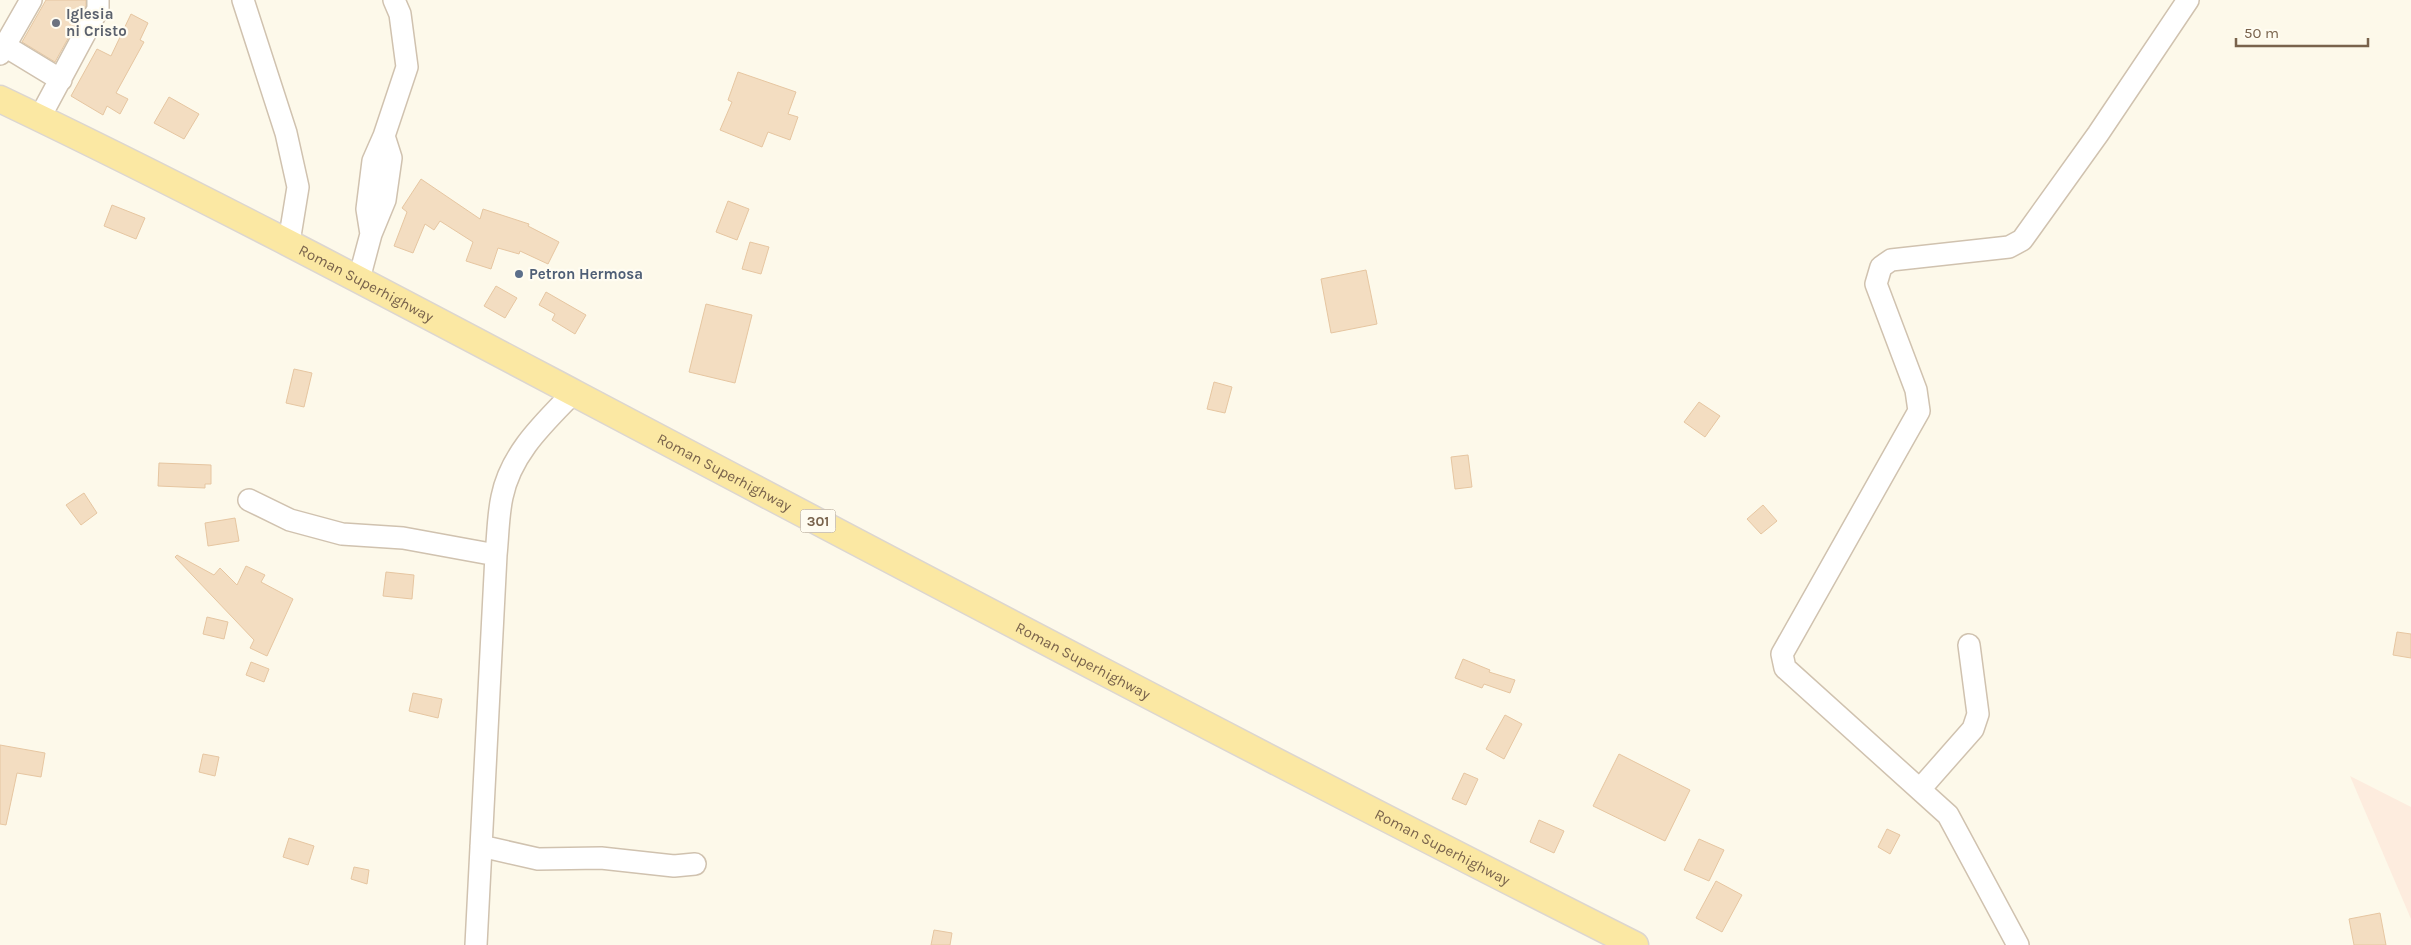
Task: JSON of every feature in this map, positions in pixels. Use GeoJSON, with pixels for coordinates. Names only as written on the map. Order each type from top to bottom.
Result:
{"type":"FeatureCollection","features":[{"type":"Feature","properties":{"kind":"main road","name":"Roman Superhighway"},"geometry":{"type":"LineString","coordinates":[[0,99],[40,117],[289,242],[1075,656],[1635,945]]}},
{"type":"Feature","properties":{"kind":"street"},"geometry":{"type":"LineString","coordinates":[[31,0],[2,50],[61,80]]}},
{"type":"Feature","properties":{"kind":"street"},"geometry":{"type":"LineString","coordinates":[[40,117],[98,9],[98,0]]}},
{"type":"Feature","properties":{"kind":"street"},"geometry":{"type":"LineString","coordinates":[[243,0],[286,133],[298,187],[289,242]]}},
{"type":"Feature","properties":{"kind":"street"},"geometry":{"type":"LineString","coordinates":[[359,279],[371,234],[368,209],[373,161],[384,136],[407,67],[400,14],[394,0]]}},
{"type":"Feature","properties":{"kind":"street"},"geometry":{"type":"LineString","coordinates":[[2018,945],[1948,814],[1785,668],[1782,654],[1919,411],[1916,390],[1876,284],[1881,267],[1891,260],[2009,247],[2022,240],[2098,134],[2188,0]]}},
{"type":"Feature","properties":{"kind":"street"},"geometry":{"type":"LineString","coordinates":[[476,945],[496,554],[502,496],[518,458],[532,435],[573,393]]}},
{"type":"Feature","properties":{"kind":"street"},"geometry":{"type":"LineString","coordinates":[[249,500],[290,520],[342,534],[403,538],[496,554]]}},
{"type":"Feature","properties":{"kind":"street"},"geometry":{"type":"LineString","coordinates":[[1921,788],[1973,729],[1978,714],[1969,645]]}},
{"type":"Feature","properties":{"kind":"street"},"geometry":{"type":"LineString","coordinates":[[481,846],[538,859],[601,858],[674,866],[695,864]]}},
{"type":"Feature","properties":{"kind":"shaded area"},"geometry":{"type":"Polygon","coordinates":[[[2350,776],[2411,807],[2411,919],[2350,776]]]}},
{"type":"Feature","properties":{"kind":"building","name":"Iglesia ni Cristo"},"geometry":{"type":"Polygon","coordinates":[[[46,0],[86,0],[86,6],[55,62],[22,42],[46,0]]]}},
{"type":"Feature","properties":{"kind":"building"},"geometry":{"type":"Polygon","coordinates":[[[131,14],[148,23],[140,40],[144,42],[116,93],[128,99],[120,114],[107,106],[103,115],[71,96],[97,49],[111,56],[131,14]]]}},
{"type":"Feature","properties":{"kind":"building"},"geometry":{"type":"Polygon","coordinates":[[[738,72],[796,92],[788,114],[798,117],[790,140],[768,132],[762,147],[720,130],[732,102],[728,100],[738,72]]]}},
{"type":"Feature","properties":{"kind":"building"},"geometry":{"type":"Polygon","coordinates":[[[169,97],[199,114],[184,139],[154,123],[169,97]]]}},
{"type":"Feature","properties":{"kind":"building"},"geometry":{"type":"Polygon","coordinates":[[[421,179],[480,219],[483,209],[529,224],[528,226],[559,242],[548,264],[520,251],[519,254],[498,248],[491,269],[466,261],[473,242],[440,221],[434,230],[425,224],[413,253],[394,246],[407,212],[402,208],[421,179]]]}},
{"type":"Feature","properties":{"kind":"building"},"geometry":{"type":"Polygon","coordinates":[[[728,201],[749,209],[737,240],[716,232],[728,201]]]}},
{"type":"Feature","properties":{"kind":"building"},"geometry":{"type":"Polygon","coordinates":[[[112,205],[145,218],[136,239],[104,226],[112,205]]]}},
{"type":"Feature","properties":{"kind":"building"},"geometry":{"type":"Polygon","coordinates":[[[750,242],[769,247],[761,274],[742,269],[750,242]]]}},
{"type":"Feature","properties":{"kind":"building"},"geometry":{"type":"Polygon","coordinates":[[[1366,270],[1377,324],[1331,333],[1321,279],[1366,270]]]}},
{"type":"Feature","properties":{"kind":"building"},"geometry":{"type":"Polygon","coordinates":[[[496,286],[517,298],[505,318],[484,306],[496,286]]]}},
{"type":"Feature","properties":{"kind":"building"},"geometry":{"type":"Polygon","coordinates":[[[546,292],[586,315],[575,334],[552,320],[555,314],[539,305],[546,292]]]}},
{"type":"Feature","properties":{"kind":"building"},"geometry":{"type":"Polygon","coordinates":[[[706,304],[752,315],[735,383],[689,372],[706,304]]]}},
{"type":"Feature","properties":{"kind":"building"},"geometry":{"type":"Polygon","coordinates":[[[294,369],[312,373],[304,407],[286,403],[294,369]]]}},
{"type":"Feature","properties":{"kind":"building"},"geometry":{"type":"Polygon","coordinates":[[[1214,382],[1232,387],[1225,413],[1207,409],[1214,382]]]}},
{"type":"Feature","properties":{"kind":"building"},"geometry":{"type":"Polygon","coordinates":[[[1699,402],[1720,416],[1705,437],[1684,422],[1699,402]]]}},
{"type":"Feature","properties":{"kind":"building"},"geometry":{"type":"Polygon","coordinates":[[[1468,455],[1472,487],[1455,489],[1451,457],[1468,455]]]}},
{"type":"Feature","properties":{"kind":"building"},"geometry":{"type":"Polygon","coordinates":[[[159,463],[211,465],[211,484],[205,484],[205,488],[158,486],[159,463]]]}},
{"type":"Feature","properties":{"kind":"building"},"geometry":{"type":"Polygon","coordinates":[[[84,493],[97,513],[81,525],[66,505],[84,493]]]}},
{"type":"Feature","properties":{"kind":"building"},"geometry":{"type":"Polygon","coordinates":[[[1763,505],[1777,521],[1761,534],[1747,519],[1763,505]]]}},
{"type":"Feature","properties":{"kind":"building"},"geometry":{"type":"Polygon","coordinates":[[[235,518],[239,541],[208,546],[205,523],[235,518]]]}},
{"type":"Feature","properties":{"kind":"building"},"geometry":{"type":"Polygon","coordinates":[[[177,555],[214,575],[220,568],[237,585],[246,566],[265,575],[261,582],[293,599],[267,656],[250,648],[254,640],[175,557],[177,555]]]}},
{"type":"Feature","properties":{"kind":"building"},"geometry":{"type":"Polygon","coordinates":[[[386,572],[414,575],[412,599],[383,596],[386,572]]]}},
{"type":"Feature","properties":{"kind":"building"},"geometry":{"type":"Polygon","coordinates":[[[207,617],[228,622],[224,639],[203,634],[207,617]]]}},
{"type":"Feature","properties":{"kind":"building"},"geometry":{"type":"Polygon","coordinates":[[[2397,632],[2411,634],[2411,658],[2393,655],[2397,632]]]}},
{"type":"Feature","properties":{"kind":"building"},"geometry":{"type":"Polygon","coordinates":[[[1463,659],[1490,670],[1489,672],[1515,680],[1510,693],[1484,684],[1482,688],[1455,678],[1463,659]]]}},
{"type":"Feature","properties":{"kind":"building"},"geometry":{"type":"Polygon","coordinates":[[[251,662],[269,669],[264,682],[246,675],[251,662]]]}},
{"type":"Feature","properties":{"kind":"building"},"geometry":{"type":"Polygon","coordinates":[[[413,693],[442,699],[438,718],[409,711],[413,693]]]}},
{"type":"Feature","properties":{"kind":"building"},"geometry":{"type":"Polygon","coordinates":[[[1505,715],[1522,724],[1504,759],[1486,749],[1505,715]]]}},
{"type":"Feature","properties":{"kind":"building"},"geometry":{"type":"Polygon","coordinates":[[[0,745],[45,753],[41,777],[17,773],[6,825],[0,824],[0,745]]]}},
{"type":"Feature","properties":{"kind":"building"},"geometry":{"type":"Polygon","coordinates":[[[203,754],[219,757],[215,776],[199,772],[203,754]]]}},
{"type":"Feature","properties":{"kind":"building"},"geometry":{"type":"Polygon","coordinates":[[[1619,754],[1690,790],[1665,841],[1593,806],[1619,754]]]}},
{"type":"Feature","properties":{"kind":"building"},"geometry":{"type":"Polygon","coordinates":[[[1464,773],[1478,779],[1466,805],[1452,799],[1464,773]]]}},
{"type":"Feature","properties":{"kind":"building"},"geometry":{"type":"Polygon","coordinates":[[[1539,820],[1564,831],[1554,853],[1530,842],[1539,820]]]}},
{"type":"Feature","properties":{"kind":"building"},"geometry":{"type":"Polygon","coordinates":[[[1887,829],[1900,835],[1890,854],[1878,847],[1887,829]]]}},
{"type":"Feature","properties":{"kind":"building"},"geometry":{"type":"Polygon","coordinates":[[[289,838],[314,846],[308,865],[283,857],[289,838]]]}},
{"type":"Feature","properties":{"kind":"building"},"geometry":{"type":"Polygon","coordinates":[[[1699,839],[1724,850],[1709,881],[1684,870],[1699,839]]]}},
{"type":"Feature","properties":{"kind":"building"},"geometry":{"type":"Polygon","coordinates":[[[354,867],[369,870],[367,884],[351,879],[354,867]]]}},
{"type":"Feature","properties":{"kind":"building"},"geometry":{"type":"Polygon","coordinates":[[[1716,881],[1742,895],[1722,932],[1696,918],[1716,881]]]}},
{"type":"Feature","properties":{"kind":"building"},"geometry":{"type":"Polygon","coordinates":[[[2380,913],[2386,945],[2354,945],[2349,919],[2380,913]]]}},
{"type":"Feature","properties":{"kind":"building"},"geometry":{"type":"Polygon","coordinates":[[[934,930],[952,933],[950,945],[931,945],[934,930]]]}},
{"type":"Feature","properties":{"kind":"place","name":"Iglesia ni Cristo"},"geometry":{"type":"Point","coordinates":[56,23]}},
{"type":"Feature","properties":{"kind":"place","name":"Petron Hermosa"},"geometry":{"type":"Point","coordinates":[519,274]}}]}
